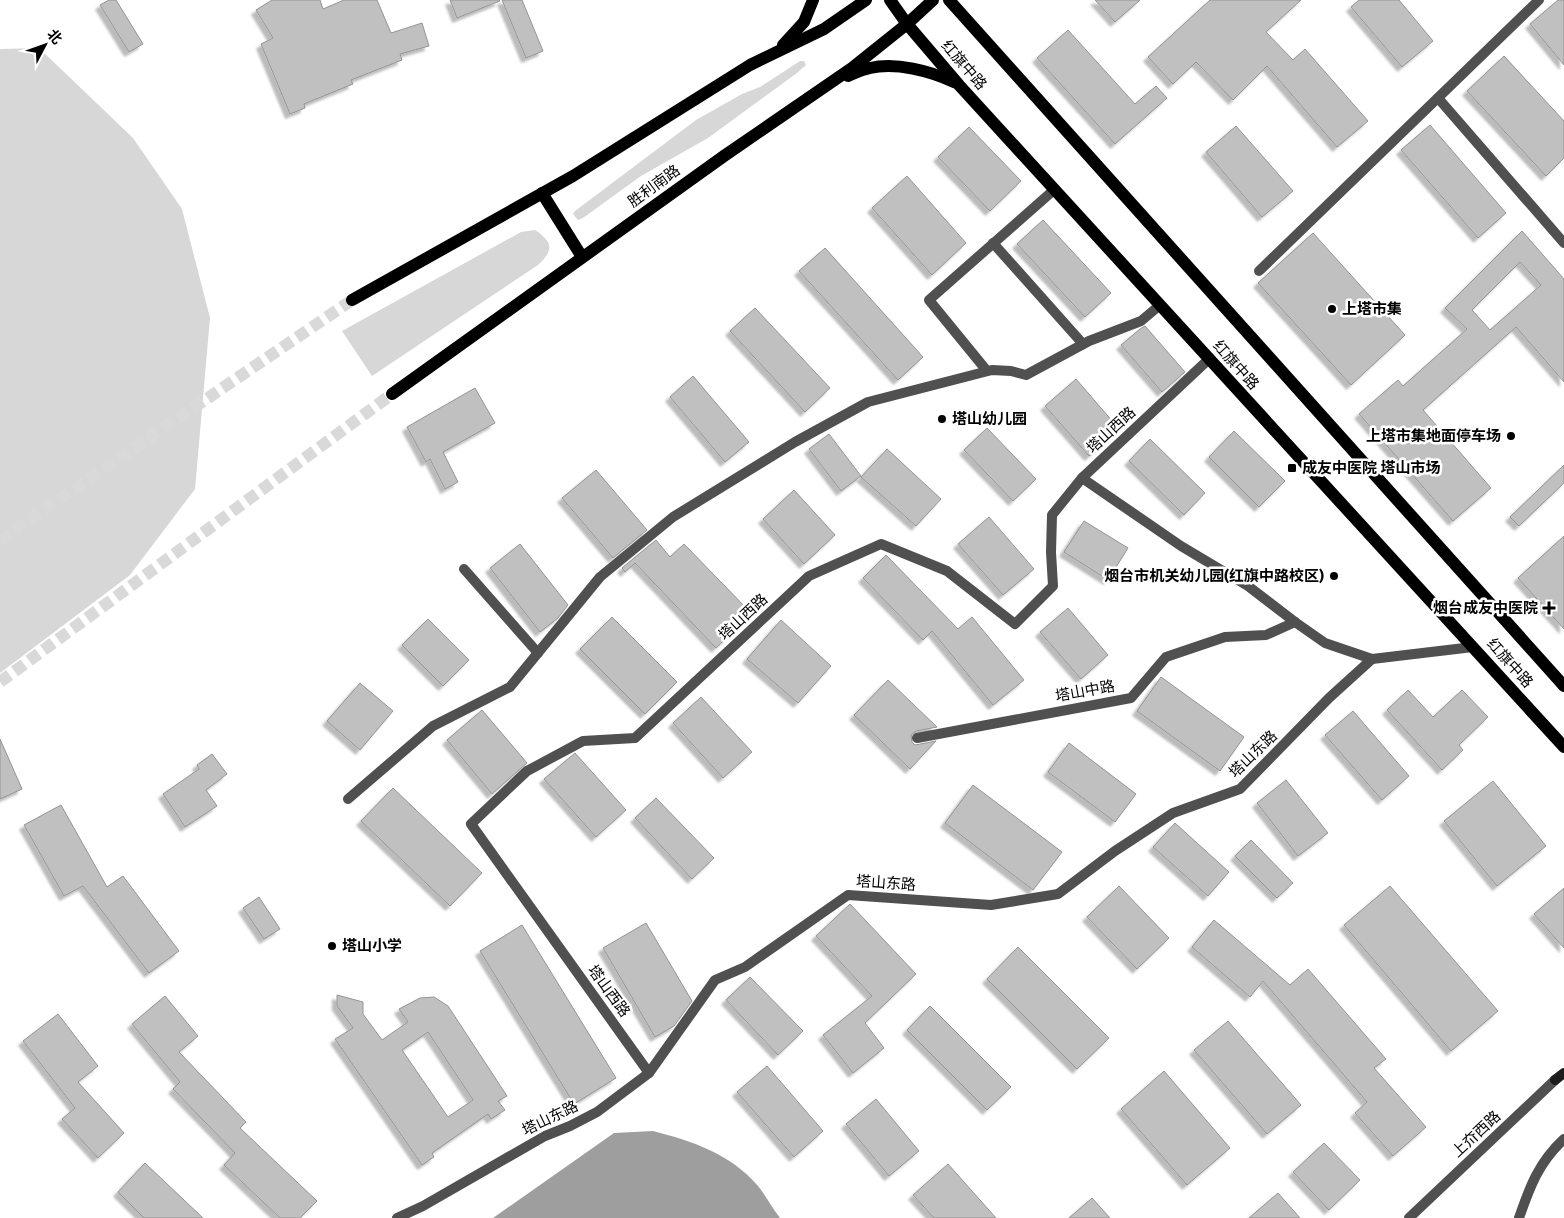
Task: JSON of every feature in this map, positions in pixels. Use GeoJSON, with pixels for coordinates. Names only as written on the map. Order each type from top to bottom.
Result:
{"type":"FeatureCollection","features":[{"type":"Feature","properties":{"kind":"main road"},"geometry":{"type":"LineString","coordinates":[[775,52],[804,22],[813,0]]}},
{"type":"Feature","properties":{"kind":"main road"},"geometry":{"type":"LineString","coordinates":[[352,300],[573,176],[750,65],[824,29],[866,0]]}},
{"type":"Feature","properties":{"kind":"main road","name":"红旗中路"},"geometry":{"type":"LineString","coordinates":[[890,0],[907,24],[959,85],[1564,747]]}},
{"type":"Feature","properties":{"kind":"main road","name":"胜利南路"},"geometry":{"type":"LineString","coordinates":[[392,394],[724,156],[852,68],[907,24],[933,0]]}},
{"type":"Feature","properties":{"kind":"main road","name":"红旗中路"},"geometry":{"type":"LineString","coordinates":[[949,0],[1564,686]]}},
{"type":"Feature","properties":{"kind":"main road"},"geometry":{"type":"LineString","coordinates":[[827,85],[871,68],[893,67],[926,71],[959,85]]}},
{"type":"Feature","properties":{"kind":"main road"},"geometry":{"type":"LineString","coordinates":[[542,194],[582,257]]}},
{"type":"Feature","properties":{"kind":"street"},"geometry":{"type":"LineString","coordinates":[[1259,271],[1539,0]]}},
{"type":"Feature","properties":{"kind":"street"},"geometry":{"type":"LineString","coordinates":[[1438,98],[1564,243]]}},
{"type":"Feature","properties":{"kind":"street"},"geometry":{"type":"LineString","coordinates":[[987,371],[929,300],[1054,189]]}},
{"type":"Feature","properties":{"kind":"street"},"geometry":{"type":"LineString","coordinates":[[993,243],[1083,344]]}},
{"type":"Feature","properties":{"kind":"street"},"geometry":{"type":"LineString","coordinates":[[348,799],[433,726],[510,687],[600,577],[673,517],[795,442],[868,402],[987,371],[1011,371],[1026,375],[1083,344],[1141,321],[1160,305]]}},
{"type":"Feature","properties":{"kind":"street","name":"塔山西路"},"geometry":{"type":"LineString","coordinates":[[649,1073],[471,824],[527,771],[584,741],[635,738],[809,576],[881,544],[947,571],[1015,624],[1053,586],[1051,552],[1052,516],[1082,478],[1209,359]]}},
{"type":"Feature","properties":{"kind":"street"},"geometry":{"type":"LineString","coordinates":[[1082,478],[1181,546],[1248,586],[1294,622],[1325,643],[1372,659],[1473,647]]}},
{"type":"Feature","properties":{"kind":"street"},"geometry":{"type":"LineString","coordinates":[[464,569],[538,653]]}},
{"type":"Feature","properties":{"kind":"street","name":"塔山中路"},"geometry":{"type":"LineString","coordinates":[[917,738],[1131,698],[1166,657],[1225,637],[1266,635],[1294,622]]}},
{"type":"Feature","properties":{"kind":"street","name":"塔山东路"},"geometry":{"type":"LineString","coordinates":[[397,1218],[423,1206],[545,1136],[597,1112],[649,1073],[715,980],[745,966],[848,895],[991,905],[1058,894],[1115,851],[1174,813],[1240,789],[1329,698],[1372,659]]}},
{"type":"Feature","properties":{"kind":"street","name":"上夼西路"},"geometry":{"type":"LineString","coordinates":[[1409,1218],[1564,1073]]}},
{"type":"Feature","properties":{"kind":"street"},"geometry":{"type":"LineString","coordinates":[[1519,1218],[1538,1170],[1553,1149],[1564,1139]]}},
{"type":"Feature","properties":{"kind":"shaded area"},"geometry":{"type":"Polygon","coordinates":[[[39,48],[133,138],[182,209],[210,318],[195,489],[130,575],[0,673],[0,49],[39,48]]]}},
{"type":"Feature","properties":{"kind":"shaded area"},"geometry":{"type":"Polygon","coordinates":[[[800,61],[804,61],[806,65],[797,73],[708,138],[641,176],[583,218],[578,220],[573,214],[696,120],[742,94],[760,87],[800,61]]]}},
{"type":"Feature","properties":{"kind":"shaded area"},"geometry":{"type":"Polygon","coordinates":[[[535,230],[545,238],[549,246],[547,255],[538,265],[372,376],[342,331],[521,232],[535,230]]]}},
{"type":"Feature","properties":{"kind":"shaded area"},"geometry":{"type":"Polygon","coordinates":[[[653,1131],[696,1144],[736,1165],[758,1186],[780,1218],[493,1218],[614,1133],[653,1131]]]}},
{"type":"Feature","properties":{"kind":"building"},"geometry":{"type":"Polygon","coordinates":[[[109,0],[116,0],[143,44],[129,52],[100,5],[109,0]]]}},
{"type":"Feature","properties":{"kind":"building"},"geometry":{"type":"Polygon","coordinates":[[[272,0],[320,0],[323,9],[344,0],[377,0],[391,33],[422,23],[429,46],[400,54],[402,60],[351,80],[353,84],[304,104],[305,108],[290,114],[261,44],[273,38],[256,10],[272,0]]]}},
{"type":"Feature","properties":{"kind":"building"},"geometry":{"type":"Polygon","coordinates":[[[450,0],[499,0],[500,1],[457,18],[450,0]]]}},
{"type":"Feature","properties":{"kind":"building"},"geometry":{"type":"Polygon","coordinates":[[[502,0],[522,0],[543,51],[526,58],[502,0]]]}},
{"type":"Feature","properties":{"kind":"building"},"geometry":{"type":"Polygon","coordinates":[[[1095,0],[1140,0],[1115,22],[1095,0]]]}},
{"type":"Feature","properties":{"kind":"building"},"geometry":{"type":"Polygon","coordinates":[[[1210,0],[1301,0],[1266,32],[1293,60],[1305,49],[1368,121],[1337,147],[1267,66],[1233,100],[1196,62],[1173,84],[1148,57],[1210,0]]]}},
{"type":"Feature","properties":{"kind":"building"},"geometry":{"type":"Polygon","coordinates":[[[1359,0],[1399,0],[1433,41],[1402,67],[1351,7],[1359,0]]]}},
{"type":"Feature","properties":{"kind":"building"},"geometry":{"type":"Polygon","coordinates":[[[1558,0],[1564,0],[1564,65],[1530,24],[1558,0]]]}},
{"type":"Feature","properties":{"kind":"building"},"geometry":{"type":"Polygon","coordinates":[[[1068,30],[1135,104],[1156,86],[1167,98],[1115,144],[1037,58],[1068,30]]]}},
{"type":"Feature","properties":{"kind":"building"},"geometry":{"type":"Polygon","coordinates":[[[1504,56],[1564,121],[1564,158],[1546,176],[1467,91],[1504,56]]]}},
{"type":"Feature","properties":{"kind":"building"},"geometry":{"type":"Polygon","coordinates":[[[1430,125],[1506,213],[1478,238],[1401,150],[1430,125]]]}},
{"type":"Feature","properties":{"kind":"building"},"geometry":{"type":"Polygon","coordinates":[[[1236,126],[1293,191],[1262,217],[1206,152],[1236,126]]]}},
{"type":"Feature","properties":{"kind":"building"},"geometry":{"type":"Polygon","coordinates":[[[969,127],[1021,181],[990,211],[938,157],[969,127]]]}},
{"type":"Feature","properties":{"kind":"building"},"geometry":{"type":"Polygon","coordinates":[[[907,176],[966,243],[932,275],[872,208],[907,176]]]}},
{"type":"Feature","properties":{"kind":"building"},"geometry":{"type":"Polygon","coordinates":[[[1043,220],[1111,293],[1085,317],[1017,244],[1043,220]]]}},
{"type":"Feature","properties":{"kind":"building"},"geometry":{"type":"Polygon","coordinates":[[[1522,231],[1564,279],[1564,382],[1516,327],[1423,410],[1491,488],[1453,521],[1359,414],[1398,380],[1403,386],[1467,329],[1445,308],[1522,231]],[[1520,262],[1472,310],[1490,330],[1541,285],[1520,262]]]}},
{"type":"Feature","properties":{"kind":"building","name":"上塔市集"},"geometry":{"type":"Polygon","coordinates":[[[1313,233],[1405,335],[1351,385],[1258,283],[1313,233]]]}},
{"type":"Feature","properties":{"kind":"building"},"geometry":{"type":"Polygon","coordinates":[[[825,248],[923,357],[898,380],[799,271],[825,248]]]}},
{"type":"Feature","properties":{"kind":"building"},"geometry":{"type":"Polygon","coordinates":[[[755,308],[830,388],[805,412],[730,331],[755,308]]]}},
{"type":"Feature","properties":{"kind":"building"},"geometry":{"type":"Polygon","coordinates":[[[1145,326],[1185,372],[1162,392],[1121,345],[1145,326]]]}},
{"type":"Feature","properties":{"kind":"building"},"geometry":{"type":"Polygon","coordinates":[[[693,376],[749,442],[725,462],[670,397],[693,376]]]}},
{"type":"Feature","properties":{"kind":"building"},"geometry":{"type":"Polygon","coordinates":[[[1076,379],[1120,430],[1089,456],[1045,406],[1076,379]]]}},
{"type":"Feature","properties":{"kind":"building"},"geometry":{"type":"Polygon","coordinates":[[[475,388],[495,423],[443,452],[458,482],[445,489],[430,459],[426,462],[407,427],[475,388]]]}},
{"type":"Feature","properties":{"kind":"building"},"geometry":{"type":"Polygon","coordinates":[[[987,428],[1036,479],[1013,501],[964,450],[987,428]]]}},
{"type":"Feature","properties":{"kind":"building"},"geometry":{"type":"Polygon","coordinates":[[[1234,431],[1285,481],[1259,507],[1209,457],[1234,431]]]}},
{"type":"Feature","properties":{"kind":"building"},"geometry":{"type":"Polygon","coordinates":[[[829,434],[861,476],[841,491],[809,449],[829,434]]]}},
{"type":"Feature","properties":{"kind":"building"},"geometry":{"type":"Polygon","coordinates":[[[1150,439],[1205,493],[1184,515],[1129,461],[1150,439]]]}},
{"type":"Feature","properties":{"kind":"building"},"geometry":{"type":"Polygon","coordinates":[[[887,449],[941,499],[916,526],[861,477],[887,449]]]}},
{"type":"Feature","properties":{"kind":"building"},"geometry":{"type":"Polygon","coordinates":[[[1564,465],[1564,483],[1519,526],[1510,517],[1564,465]]]}},
{"type":"Feature","properties":{"kind":"building"},"geometry":{"type":"Polygon","coordinates":[[[596,470],[647,530],[613,558],[562,498],[596,470]]]}},
{"type":"Feature","properties":{"kind":"building"},"geometry":{"type":"Polygon","coordinates":[[[794,490],[835,535],[804,564],[763,519],[794,490]]]}},
{"type":"Feature","properties":{"kind":"building"},"geometry":{"type":"Polygon","coordinates":[[[989,517],[1034,569],[1003,595],[958,544],[989,517]]]}},
{"type":"Feature","properties":{"kind":"building"},"geometry":{"type":"Polygon","coordinates":[[[1084,521],[1128,548],[1108,580],[1064,552],[1084,521]]]}},
{"type":"Feature","properties":{"kind":"building","name":"烟台成友中医院"},"geometry":{"type":"Polygon","coordinates":[[[1564,536],[1564,629],[1518,578],[1564,536]]]}},
{"type":"Feature","properties":{"kind":"building"},"geometry":{"type":"Polygon","coordinates":[[[656,540],[670,557],[684,544],[752,614],[716,648],[635,563],[625,572],[622,568],[656,540]]]}},
{"type":"Feature","properties":{"kind":"building"},"geometry":{"type":"Polygon","coordinates":[[[520,544],[568,605],[558,618],[540,632],[490,568],[520,544]]]}},
{"type":"Feature","properties":{"kind":"building"},"geometry":{"type":"Polygon","coordinates":[[[886,555],[958,629],[972,617],[1024,680],[993,705],[932,631],[923,640],[863,578],[886,555]]]}},
{"type":"Feature","properties":{"kind":"building"},"geometry":{"type":"Polygon","coordinates":[[[1068,608],[1108,655],[1081,679],[1040,632],[1068,608]]]}},
{"type":"Feature","properties":{"kind":"building"},"geometry":{"type":"Polygon","coordinates":[[[612,617],[677,682],[645,714],[580,649],[612,617]]]}},
{"type":"Feature","properties":{"kind":"building"},"geometry":{"type":"Polygon","coordinates":[[[428,619],[469,660],[443,686],[402,645],[428,619]]]}},
{"type":"Feature","properties":{"kind":"building"},"geometry":{"type":"Polygon","coordinates":[[[781,620],[831,666],[798,703],[747,659],[781,620]]]}},
{"type":"Feature","properties":{"kind":"building"},"geometry":{"type":"Polygon","coordinates":[[[1161,677],[1244,737],[1220,771],[1137,711],[1161,677]]]}},
{"type":"Feature","properties":{"kind":"building"},"geometry":{"type":"Polygon","coordinates":[[[888,680],[937,727],[916,731],[911,735],[912,742],[915,745],[936,741],[910,769],[854,715],[888,680]]]}},
{"type":"Feature","properties":{"kind":"building"},"geometry":{"type":"Polygon","coordinates":[[[360,683],[393,711],[360,750],[327,721],[360,683]]]}},
{"type":"Feature","properties":{"kind":"building"},"geometry":{"type":"Polygon","coordinates":[[[1408,690],[1433,717],[1462,690],[1488,717],[1459,745],[1463,750],[1442,770],[1387,710],[1408,690]]]}},
{"type":"Feature","properties":{"kind":"building"},"geometry":{"type":"Polygon","coordinates":[[[701,697],[752,752],[723,778],[673,723],[701,697]]]}},
{"type":"Feature","properties":{"kind":"building"},"geometry":{"type":"Polygon","coordinates":[[[482,710],[527,763],[492,794],[447,740],[482,710]]]}},
{"type":"Feature","properties":{"kind":"building"},"geometry":{"type":"Polygon","coordinates":[[[1353,711],[1409,776],[1382,800],[1325,735],[1353,711]]]}},
{"type":"Feature","properties":{"kind":"building"},"geometry":{"type":"Polygon","coordinates":[[[0,739],[22,789],[0,799],[0,739]]]}},
{"type":"Feature","properties":{"kind":"building"},"geometry":{"type":"Polygon","coordinates":[[[1069,743],[1136,794],[1115,822],[1048,772],[1069,743]]]}},
{"type":"Feature","properties":{"kind":"building"},"geometry":{"type":"Polygon","coordinates":[[[575,753],[626,810],[596,837],[544,779],[575,753]]]}},
{"type":"Feature","properties":{"kind":"building"},"geometry":{"type":"Polygon","coordinates":[[[212,754],[227,774],[206,790],[217,806],[185,827],[163,794],[199,769],[197,765],[212,754]]]}},
{"type":"Feature","properties":{"kind":"building"},"geometry":{"type":"Polygon","coordinates":[[[1286,780],[1328,833],[1298,856],[1257,803],[1286,780]]]}},
{"type":"Feature","properties":{"kind":"building"},"geometry":{"type":"Polygon","coordinates":[[[1493,781],[1546,846],[1497,886],[1444,821],[1493,781]]]}},
{"type":"Feature","properties":{"kind":"building"},"geometry":{"type":"Polygon","coordinates":[[[973,785],[1062,852],[1033,890],[945,823],[973,785]]]}},
{"type":"Feature","properties":{"kind":"building"},"geometry":{"type":"Polygon","coordinates":[[[393,788],[482,873],[450,906],[361,821],[393,788]]]}},
{"type":"Feature","properties":{"kind":"building"},"geometry":{"type":"Polygon","coordinates":[[[656,798],[714,858],[692,879],[635,818],[656,798]]]}},
{"type":"Feature","properties":{"kind":"building"},"geometry":{"type":"Polygon","coordinates":[[[61,805],[107,887],[123,876],[179,951],[149,973],[83,886],[64,896],[24,825],[61,805]]]}},
{"type":"Feature","properties":{"kind":"building"},"geometry":{"type":"Polygon","coordinates":[[[1175,823],[1229,872],[1208,896],[1153,847],[1175,823]]]}},
{"type":"Feature","properties":{"kind":"building"},"geometry":{"type":"Polygon","coordinates":[[[1251,840],[1293,883],[1277,898],[1235,856],[1251,840]]]}},
{"type":"Feature","properties":{"kind":"building"},"geometry":{"type":"Polygon","coordinates":[[[1119,886],[1169,938],[1137,969],[1087,917],[1119,886]]]}},
{"type":"Feature","properties":{"kind":"building"},"geometry":{"type":"Polygon","coordinates":[[[1390,886],[1498,1011],[1451,1051],[1344,925],[1390,886]]]}},
{"type":"Feature","properties":{"kind":"building"},"geometry":{"type":"Polygon","coordinates":[[[1564,888],[1564,948],[1534,914],[1564,888]]]}},
{"type":"Feature","properties":{"kind":"building"},"geometry":{"type":"Polygon","coordinates":[[[259,897],[280,929],[264,939],[243,908],[259,897]]]}},
{"type":"Feature","properties":{"kind":"building"},"geometry":{"type":"Polygon","coordinates":[[[850,904],[916,974],[865,1023],[884,1048],[853,1073],[823,1035],[872,996],[816,936],[850,904]]]}},
{"type":"Feature","properties":{"kind":"building"},"geometry":{"type":"Polygon","coordinates":[[[1214,920],[1290,985],[1308,969],[1386,1059],[1374,1068],[1426,1127],[1393,1156],[1355,1113],[1367,1102],[1263,981],[1250,997],[1192,947],[1214,920]]]}},
{"type":"Feature","properties":{"kind":"building"},"geometry":{"type":"Polygon","coordinates":[[[646,923],[692,1001],[674,1026],[655,1037],[603,948],[646,923]]]}},
{"type":"Feature","properties":{"kind":"building"},"geometry":{"type":"Polygon","coordinates":[[[522,925],[616,1078],[574,1104],[480,951],[522,925]]]}},
{"type":"Feature","properties":{"kind":"building"},"geometry":{"type":"Polygon","coordinates":[[[1018,947],[1109,1038],[1077,1069],[987,979],[1018,947]]]}},
{"type":"Feature","properties":{"kind":"building"},"geometry":{"type":"Polygon","coordinates":[[[750,977],[803,1031],[778,1055],[726,1000],[750,977]]]}},
{"type":"Feature","properties":{"kind":"building"},"geometry":{"type":"Polygon","coordinates":[[[337,995],[363,1002],[363,1014],[382,1040],[408,1022],[399,1009],[420,998],[434,997],[448,1006],[507,1096],[498,1101],[505,1110],[491,1119],[488,1114],[432,1153],[434,1157],[422,1165],[335,1039],[353,1028],[337,1006],[337,995]],[[428,1032],[402,1050],[448,1117],[473,1100],[428,1032]]]}},
{"type":"Feature","properties":{"kind":"building"},"geometry":{"type":"Polygon","coordinates":[[[165,996],[198,1036],[179,1052],[246,1122],[240,1128],[317,1201],[300,1218],[280,1218],[224,1165],[235,1153],[173,1089],[180,1082],[132,1024],[165,996]]]}},
{"type":"Feature","properties":{"kind":"building"},"geometry":{"type":"Polygon","coordinates":[[[930,1006],[1011,1087],[987,1110],[907,1030],[930,1006]]]}},
{"type":"Feature","properties":{"kind":"building"},"geometry":{"type":"Polygon","coordinates":[[[58,1014],[98,1066],[78,1082],[124,1133],[98,1158],[62,1119],[75,1108],[23,1041],[58,1014]]]}},
{"type":"Feature","properties":{"kind":"building"},"geometry":{"type":"Polygon","coordinates":[[[1228,1021],[1301,1105],[1267,1134],[1194,1050],[1228,1021]]]}},
{"type":"Feature","properties":{"kind":"building"},"geometry":{"type":"Polygon","coordinates":[[[767,1066],[823,1131],[794,1157],[737,1092],[767,1066]]]}},
{"type":"Feature","properties":{"kind":"building"},"geometry":{"type":"Polygon","coordinates":[[[1164,1071],[1230,1148],[1187,1185],[1121,1109],[1164,1071]]]}},
{"type":"Feature","properties":{"kind":"building"},"geometry":{"type":"Polygon","coordinates":[[[876,1099],[919,1151],[889,1176],[846,1124],[876,1099]]]}},
{"type":"Feature","properties":{"kind":"building"},"geometry":{"type":"Polygon","coordinates":[[[1324,1143],[1360,1180],[1329,1210],[1293,1172],[1324,1143]]]}},
{"type":"Feature","properties":{"kind":"building"},"geometry":{"type":"Polygon","coordinates":[[[145,1163],[203,1218],[144,1218],[118,1192],[145,1163]]]}},
{"type":"Feature","properties":{"kind":"building"},"geometry":{"type":"Polygon","coordinates":[[[948,1164],[996,1218],[934,1218],[913,1195],[948,1164]]]}},
{"type":"Feature","properties":{"kind":"building"},"geometry":{"type":"Polygon","coordinates":[[[1278,1193],[1300,1218],[1249,1218],[1278,1193]]]}},
{"type":"Feature","properties":{"kind":"building"},"geometry":{"type":"Polygon","coordinates":[[[1092,1198],[1110,1218],[1069,1218],[1092,1198]]]}},
{"type":"Feature","properties":{"kind":"tunnel"},"geometry":{"type":"LineString","coordinates":[[0,541],[352,300]]}},
{"type":"Feature","properties":{"kind":"tunnel"},"geometry":{"type":"LineString","coordinates":[[0,682],[392,394]]}},
{"type":"Feature","properties":{"kind":"place","name":"上塔市集"},"geometry":{"type":"Point","coordinates":[1332,309]}},
{"type":"Feature","properties":{"kind":"place","name":"塔山幼儿园"},"geometry":{"type":"Point","coordinates":[942,419]}},
{"type":"Feature","properties":{"kind":"place","name":"上塔市集地面停车场"},"geometry":{"type":"Point","coordinates":[1511,436]}},
{"type":"Feature","properties":{"kind":"place","name":"成友中医院 塔山市场"},"geometry":{"type":"Point","coordinates":[1292,468]}},
{"type":"Feature","properties":{"kind":"place","name":"烟台市机关幼儿园(红旗中路校区)"},"geometry":{"type":"Point","coordinates":[1334,576]}},
{"type":"Feature","properties":{"kind":"place","name":"烟台成友中医院"},"geometry":{"type":"Point","coordinates":[1549,608]}},
{"type":"Feature","properties":{"kind":"place","name":"塔山小学"},"geometry":{"type":"Point","coordinates":[332,946]}}]}
